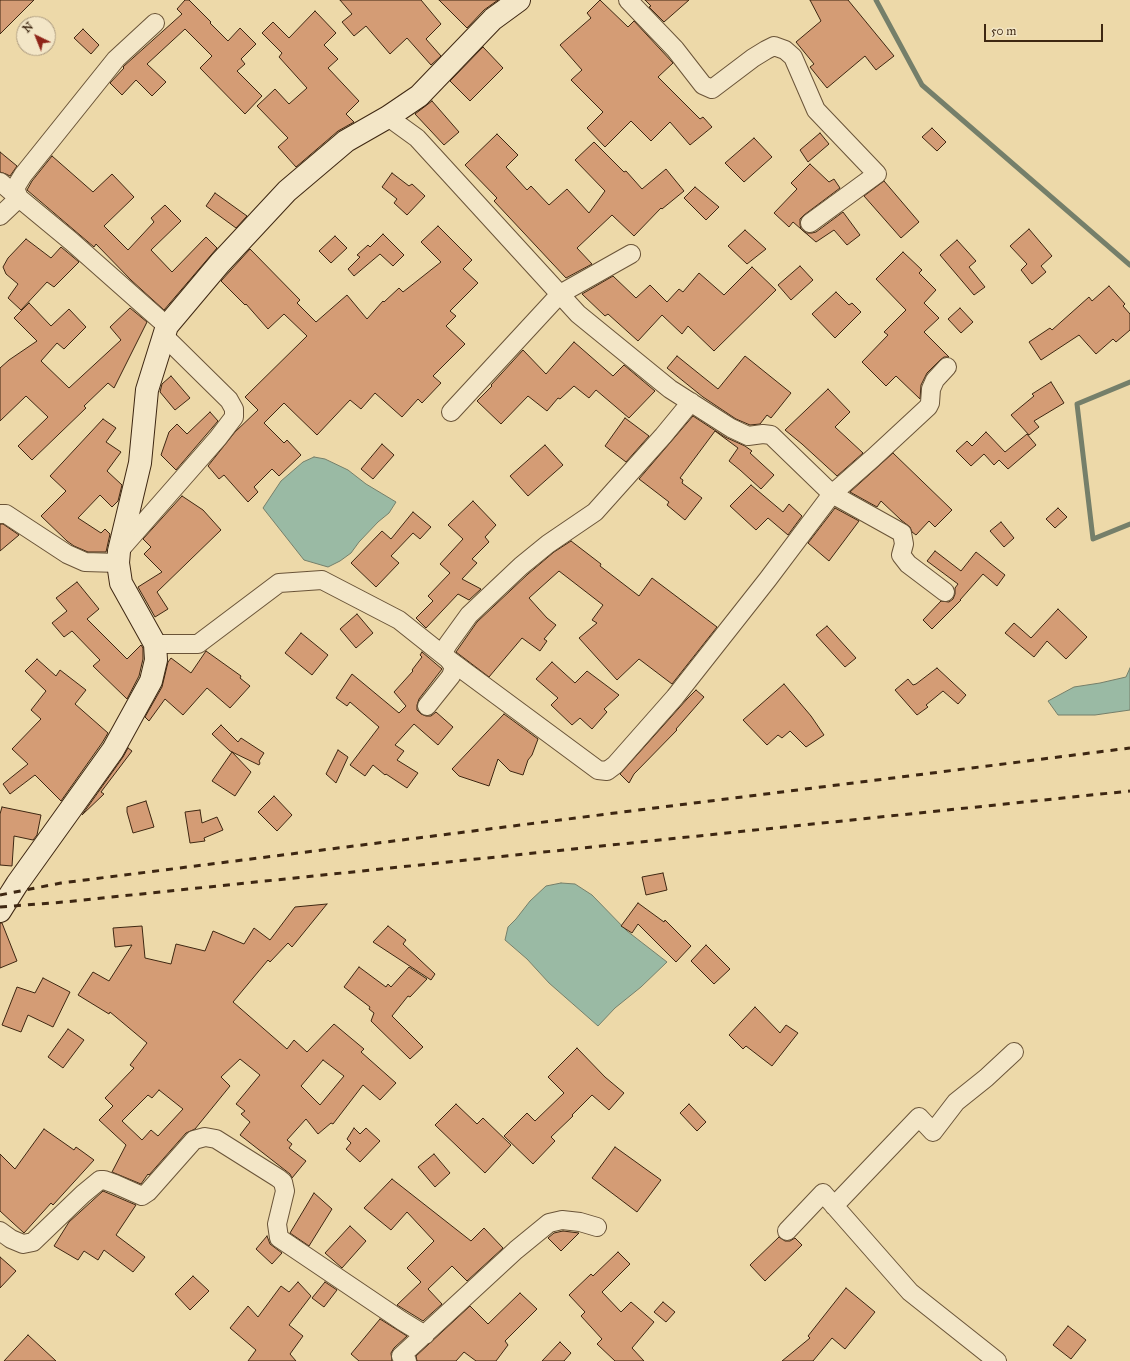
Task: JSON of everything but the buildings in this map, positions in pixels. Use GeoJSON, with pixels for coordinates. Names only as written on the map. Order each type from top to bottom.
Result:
{"type":"FeatureCollection","features":[{"type":"Feature","properties":{"kind":"main road"},"geometry":{"type":"LineString","coordinates":[[0,911],[113,750],[151,681],[156,660],[155,644],[121,584],[118,557],[140,463],[147,390],[166,331],[220,263],[287,191],[346,141],[388,117],[419,96],[493,19],[519,0]]}},
{"type":"Feature","properties":{"kind":"street"},"geometry":{"type":"LineString","coordinates":[[628,0],[674,49],[703,85],[712,89],[753,58],[774,46],[785,50],[793,57],[816,110],[877,174],[810,223]]}},
{"type":"Feature","properties":{"kind":"street"},"geometry":{"type":"LineString","coordinates":[[19,198],[15,188],[23,175],[116,59],[155,23]]}},
{"type":"Feature","properties":{"kind":"street"},"geometry":{"type":"LineString","coordinates":[[388,117],[417,138],[578,314],[670,389],[731,428],[748,436],[763,434],[771,435],[832,494],[902,534],[904,544],[901,555],[908,564],[945,592]]}},
{"type":"Feature","properties":{"kind":"street"},"geometry":{"type":"LineString","coordinates":[[0,182],[72,241],[166,331],[229,400],[234,409],[234,417],[218,438],[118,557],[85,562],[67,554],[6,514],[0,514]]}},
{"type":"Feature","properties":{"kind":"street"},"geometry":{"type":"LineString","coordinates":[[0,216],[19,198]]}},
{"type":"Feature","properties":{"kind":"street"},"geometry":{"type":"LineString","coordinates":[[451,412],[560,294],[631,254]]}},
{"type":"Feature","properties":{"kind":"street"},"geometry":{"type":"LineString","coordinates":[[155,644],[198,644],[279,583],[322,580],[398,620],[598,770],[607,771],[615,766],[675,697],[768,579],[832,494],[928,407],[931,389],[935,380],[947,367]]}},
{"type":"Feature","properties":{"kind":"street"},"geometry":{"type":"LineString","coordinates":[[427,706],[451,676],[454,667],[443,652],[469,615],[521,566],[548,544],[595,512],[663,436],[691,402]]}},
{"type":"Feature","properties":{"kind":"street"},"geometry":{"type":"LineString","coordinates":[[834,1206],[919,1117],[933,1132],[956,1102],[986,1078],[1014,1052]]}},
{"type":"Feature","properties":{"kind":"street"},"geometry":{"type":"LineString","coordinates":[[0,1231],[11,1239],[23,1244],[33,1242],[83,1194],[100,1180],[115,1184],[142,1196],[148,1192],[194,1140],[205,1137],[216,1139],[283,1182],[285,1191],[277,1224],[279,1238],[402,1321],[424,1334]]}},
{"type":"Feature","properties":{"kind":"street"},"geometry":{"type":"LineString","coordinates":[[787,1231],[823,1193],[910,1292],[997,1361]]}},
{"type":"Feature","properties":{"kind":"street"},"geometry":{"type":"LineString","coordinates":[[407,1361],[401,1356],[516,1250],[549,1223],[562,1220],[580,1222],[597,1227]]}},
{"type":"Feature","properties":{"kind":"shaded area"},"geometry":{"type":"Polygon","coordinates":[[[314,457],[325,459],[348,470],[366,484],[396,502],[389,513],[359,542],[351,553],[328,567],[304,560],[263,508],[281,481],[303,462],[314,457]]]}},
{"type":"Feature","properties":{"kind":"shaded area"},"geometry":{"type":"Polygon","coordinates":[[[1130,668],[1130,710],[1095,715],[1058,715],[1048,701],[1074,687],[1126,677],[1130,668]]]}},
{"type":"Feature","properties":{"kind":"shaded area"},"geometry":{"type":"Polygon","coordinates":[[[561,883],[575,884],[592,895],[627,931],[667,962],[641,987],[615,1008],[598,1026],[549,983],[527,959],[505,940],[508,927],[530,901],[546,886],[561,883]]]}},
{"type":"Feature","properties":{"kind":"waterway"},"geometry":{"type":"LineString","coordinates":[[876,0],[922,85],[1130,265]]}},
{"type":"Feature","properties":{"kind":"waterway"},"geometry":{"type":"LineString","coordinates":[[1130,382],[1077,404],[1093,539],[1130,524]]}},
{"type":"Feature","properties":{"kind":"railway"},"geometry":{"type":"LineString","coordinates":[[0,895],[61,883],[1130,748]]}},
{"type":"Feature","properties":{"kind":"railway"},"geometry":{"type":"LineString","coordinates":[[0,907],[64,902],[1130,791]]}}]}
